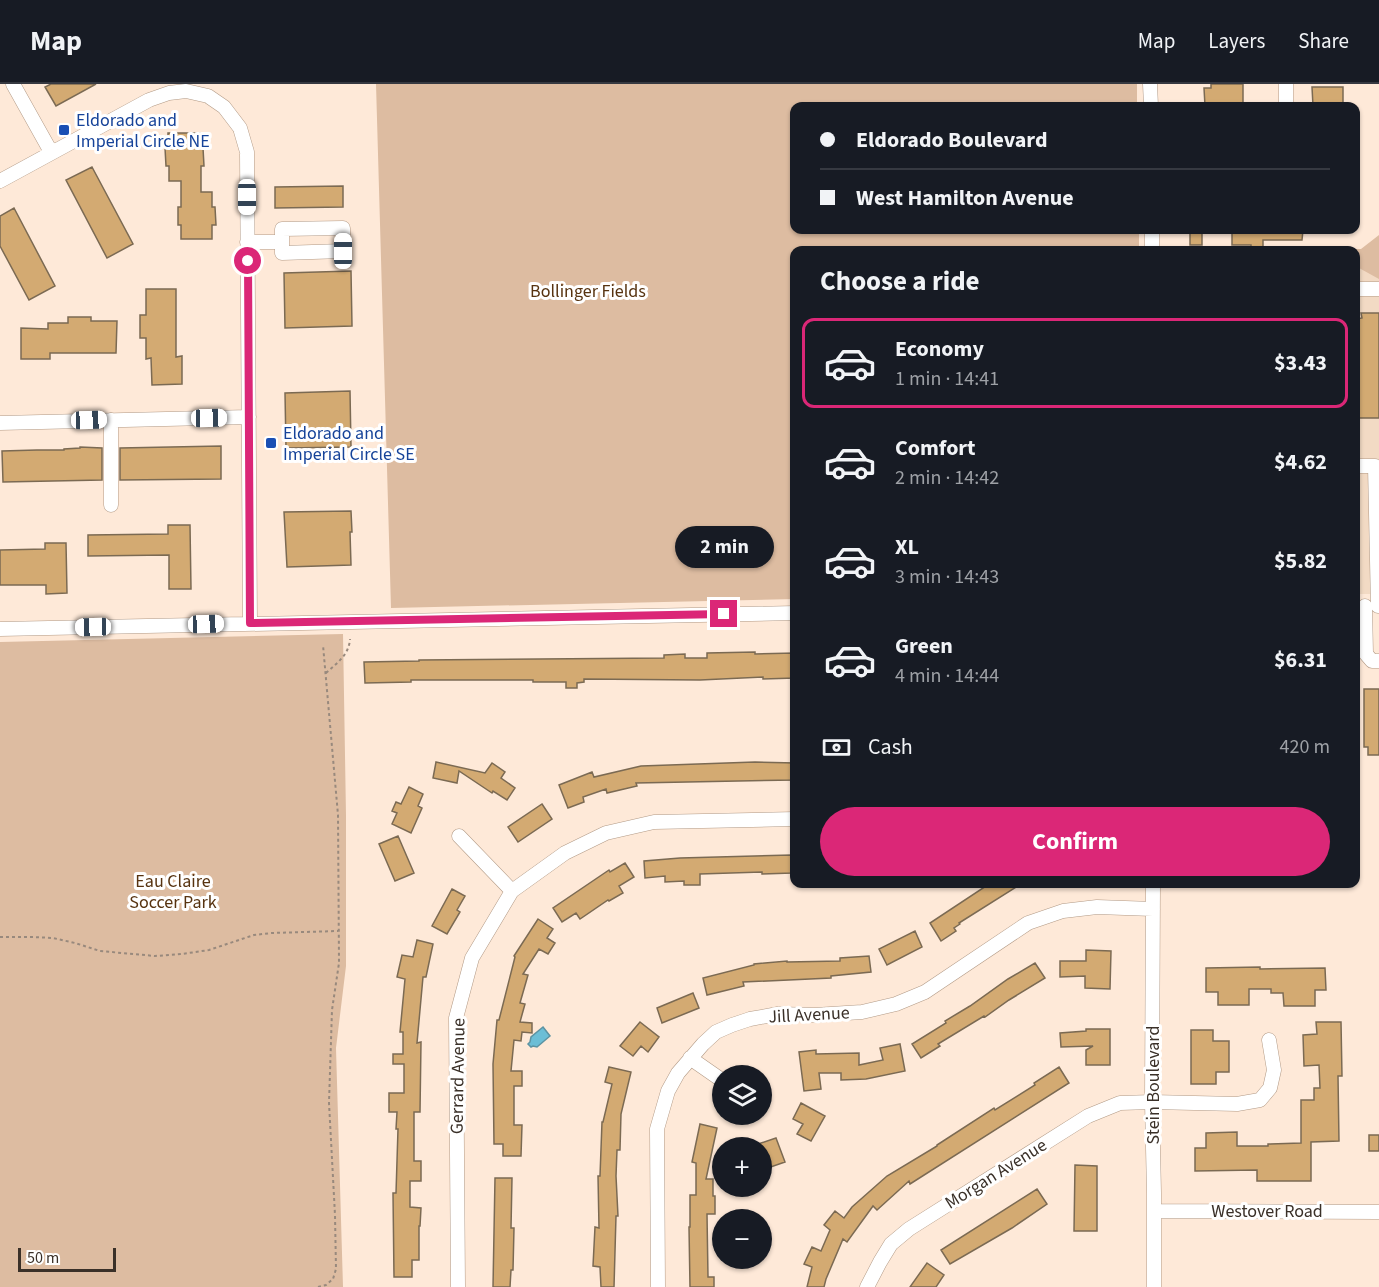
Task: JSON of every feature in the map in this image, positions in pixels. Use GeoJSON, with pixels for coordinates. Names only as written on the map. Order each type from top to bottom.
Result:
{"type":"FeatureCollection","features":[{"type":"Feature","properties":{"kind":"street"},"geometry":{"type":"LineString","coordinates":[[13,84],[51,152]]}},
{"type":"Feature","properties":{"kind":"street"},"geometry":{"type":"LineString","coordinates":[[1150,84],[1151,102]]}},
{"type":"Feature","properties":{"kind":"street"},"geometry":{"type":"LineString","coordinates":[[1286,84],[1286,102]]}},
{"type":"Feature","properties":{"kind":"street"},"geometry":{"type":"LineString","coordinates":[[0,181],[149,100],[169,93],[186,91],[208,96],[224,107],[240,128],[247,152],[250,623]]}},
{"type":"Feature","properties":{"kind":"street"},"geometry":{"type":"LineString","coordinates":[[247,242],[282,242]]}},
{"type":"Feature","properties":{"kind":"street"},"geometry":{"type":"LineString","coordinates":[[1360,289],[1379,289]]}},
{"type":"Feature","properties":{"kind":"street"},"geometry":{"type":"LineString","coordinates":[[0,423],[249,417]]}},
{"type":"Feature","properties":{"kind":"street"},"geometry":{"type":"LineString","coordinates":[[111,420],[111,505]]}},
{"type":"Feature","properties":{"kind":"street"},"geometry":{"type":"LineString","coordinates":[[1360,466],[1377,466],[1366,654],[1372,661],[1379,661]]}},
{"type":"Feature","properties":{"kind":"street"},"geometry":{"type":"LineString","coordinates":[[0,629],[790,613]]}},
{"type":"Feature","properties":{"kind":"street","name":"Gerrard Avenue"},"geometry":{"type":"LineString","coordinates":[[458,1287],[456,1018],[472,958],[512,891],[565,853],[606,833],[654,822],[790,819]]}},
{"type":"Feature","properties":{"kind":"street"},"geometry":{"type":"LineString","coordinates":[[459,836],[512,891]]}},
{"type":"Feature","properties":{"kind":"street","name":"Stein Boulevard"},"geometry":{"type":"LineString","coordinates":[[1153,888],[1154,1287]]}},
{"type":"Feature","properties":{"kind":"street","name":"Jill Avenue"},"geometry":{"type":"LineString","coordinates":[[658,1287],[657,1128],[668,1091],[678,1072],[717,1032],[750,1019],[778,1014],[815,1015],[862,1012],[896,1004],[925,992],[1028,923],[1063,911],[1097,907],[1153,909]]}},
{"type":"Feature","properties":{"kind":"street","name":"Morgan Avenue"},"geometry":{"type":"LineString","coordinates":[[867,1287],[891,1244],[909,1229],[1088,1116],[1120,1103],[1237,1104],[1260,1100],[1270,1088],[1274,1070],[1269,1040]]}},
{"type":"Feature","properties":{"kind":"street"},"geometry":{"type":"LineString","coordinates":[[690,1058],[712,1073]]}},
{"type":"Feature","properties":{"kind":"street","name":"Westover Road"},"geometry":{"type":"LineString","coordinates":[[1154,1211],[1379,1212]]}},
{"type":"Feature","properties":{"kind":"path"},"geometry":{"type":"LineString","coordinates":[[326,674],[345,655],[350,639]]}},
{"type":"Feature","properties":{"kind":"path"},"geometry":{"type":"LineString","coordinates":[[318,1287],[333,1280],[336,1269],[329,1103],[332,1010],[339,963],[338,815],[323,645]]}},
{"type":"Feature","properties":{"kind":"path"},"geometry":{"type":"LineString","coordinates":[[0,937],[52,938],[100,951],[155,956],[209,950],[254,935],[338,930]]}},
{"type":"Feature","properties":{"kind":"shaded area"},"geometry":{"type":"Polygon","coordinates":[[[1379,262],[1379,594],[1360,594],[1360,263],[1379,262]]]}},
{"type":"Feature","properties":{"kind":"green space","name":"Bollinger Fields"},"geometry":{"type":"Polygon","coordinates":[[[376,84],[1137,84],[1137,102],[790,102],[790,234],[1139,234],[1139,246],[790,246],[790,599],[391,608],[376,84]]]}},
{"type":"Feature","properties":{"kind":"green space"},"geometry":{"type":"Polygon","coordinates":[[[1379,235],[1379,279],[1360,269],[1361,249],[1379,235]]]}},
{"type":"Feature","properties":{"kind":"green space","name":"Eau Claire Soccer Park"},"geometry":{"type":"Polygon","coordinates":[[[343,634],[346,966],[336,1048],[343,1287],[0,1287],[0,642],[343,634]]]}},
{"type":"Feature","properties":{"kind":"water"},"geometry":{"type":"Polygon","coordinates":[[[543,1027],[550,1036],[537,1047],[531,1047],[528,1044],[531,1037],[543,1027]]]}},
{"type":"Feature","properties":{"kind":"building"},"geometry":{"type":"Polygon","coordinates":[[[51,84],[96,84],[56,106],[45,87],[51,84]]]}},
{"type":"Feature","properties":{"kind":"building"},"geometry":{"type":"Polygon","coordinates":[[[1211,84],[1243,84],[1243,102],[1205,102],[1204,88],[1211,88],[1211,84]]]}},
{"type":"Feature","properties":{"kind":"building"},"geometry":{"type":"Polygon","coordinates":[[[1312,87],[1343,87],[1343,102],[1313,102],[1312,87]]]}},
{"type":"Feature","properties":{"kind":"building"},"geometry":{"type":"Polygon","coordinates":[[[168,133],[200,133],[200,148],[203,148],[204,166],[201,166],[201,192],[212,192],[212,207],[215,207],[216,225],[212,225],[212,239],[181,239],[178,207],[181,207],[181,181],[169,181],[169,166],[166,166],[165,148],[168,148],[168,133]]]}},
{"type":"Feature","properties":{"kind":"building"},"geometry":{"type":"Polygon","coordinates":[[[92,167],[133,244],[107,258],[66,180],[92,167]]]}},
{"type":"Feature","properties":{"kind":"building"},"geometry":{"type":"Polygon","coordinates":[[[343,186],[343,207],[275,208],[275,187],[343,186]]]}},
{"type":"Feature","properties":{"kind":"building"},"geometry":{"type":"Polygon","coordinates":[[[14,208],[55,286],[29,300],[0,246],[0,216],[14,208]]]}},
{"type":"Feature","properties":{"kind":"building"},"geometry":{"type":"Polygon","coordinates":[[[1190,234],[1202,234],[1202,245],[1190,245],[1190,234]]]}},
{"type":"Feature","properties":{"kind":"building"},"geometry":{"type":"Polygon","coordinates":[[[1232,234],[1303,234],[1302,240],[1263,240],[1263,246],[1232,245],[1232,234]]]}},
{"type":"Feature","properties":{"kind":"building"},"geometry":{"type":"Polygon","coordinates":[[[351,271],[352,326],[285,328],[284,273],[351,271]]]}},
{"type":"Feature","properties":{"kind":"building"},"geometry":{"type":"Polygon","coordinates":[[[146,289],[176,289],[176,357],[182,356],[182,384],[152,385],[151,358],[146,359],[146,338],[140,338],[140,315],[146,315],[146,289]]]}},
{"type":"Feature","properties":{"kind":"building"},"geometry":{"type":"Polygon","coordinates":[[[1361,313],[1379,313],[1379,418],[1360,418],[1360,318],[1362,318],[1361,313]]]}},
{"type":"Feature","properties":{"kind":"building"},"geometry":{"type":"Polygon","coordinates":[[[68,317],[91,317],[91,321],[117,321],[116,353],[50,353],[50,359],[21,359],[21,328],[48,329],[48,323],[68,323],[68,317]]]}},
{"type":"Feature","properties":{"kind":"building"},"geometry":{"type":"Polygon","coordinates":[[[350,391],[351,447],[286,448],[285,393],[350,391]]]}},
{"type":"Feature","properties":{"kind":"building"},"geometry":{"type":"Polygon","coordinates":[[[221,446],[221,479],[120,480],[120,448],[221,446]]]}},
{"type":"Feature","properties":{"kind":"building"},"geometry":{"type":"Polygon","coordinates":[[[80,447],[102,448],[102,480],[3,482],[2,451],[64,450],[80,447]]]}},
{"type":"Feature","properties":{"kind":"building"},"geometry":{"type":"Polygon","coordinates":[[[351,511],[351,565],[287,567],[284,512],[351,511]]]}},
{"type":"Feature","properties":{"kind":"building"},"geometry":{"type":"Polygon","coordinates":[[[168,525],[190,525],[191,589],[169,589],[169,555],[88,556],[88,535],[168,534],[168,525]]]}},
{"type":"Feature","properties":{"kind":"building"},"geometry":{"type":"Polygon","coordinates":[[[45,543],[66,543],[67,593],[46,594],[46,585],[0,585],[0,550],[45,549],[45,543]]]}},
{"type":"Feature","properties":{"kind":"building"},"geometry":{"type":"Polygon","coordinates":[[[707,653],[790,653],[790,678],[584,679],[584,682],[577,683],[577,688],[566,688],[566,682],[533,682],[533,680],[411,680],[411,682],[365,683],[364,662],[664,658],[664,655],[685,654],[685,658],[707,658],[707,653]]]}},
{"type":"Feature","properties":{"kind":"building"},"geometry":{"type":"Polygon","coordinates":[[[1364,689],[1379,689],[1379,755],[1368,755],[1368,747],[1364,747],[1364,689]]]}},
{"type":"Feature","properties":{"kind":"building"},"geometry":{"type":"Polygon","coordinates":[[[436,762],[485,773],[492,763],[505,772],[501,778],[515,788],[507,800],[459,771],[457,783],[433,778],[436,762]]]}},
{"type":"Feature","properties":{"kind":"building"},"geometry":{"type":"Polygon","coordinates":[[[790,763],[790,780],[636,783],[637,786],[607,793],[606,789],[583,797],[584,802],[568,808],[559,785],[592,772],[594,777],[641,766],[790,763]]]}},
{"type":"Feature","properties":{"kind":"building"},"geometry":{"type":"Polygon","coordinates":[[[409,787],[423,794],[418,806],[422,808],[411,833],[392,824],[397,813],[392,811],[396,802],[401,804],[409,787]]]}},
{"type":"Feature","properties":{"kind":"building"},"geometry":{"type":"Polygon","coordinates":[[[542,804],[552,819],[518,842],[508,827],[542,804]]]}},
{"type":"Feature","properties":{"kind":"building"},"geometry":{"type":"Polygon","coordinates":[[[398,836],[414,873],[395,881],[379,844],[398,836]]]}},
{"type":"Feature","properties":{"kind":"building"},"geometry":{"type":"Polygon","coordinates":[[[790,855],[790,873],[700,874],[700,885],[684,885],[684,881],[665,882],[665,876],[645,878],[644,861],[790,855]]]}},
{"type":"Feature","properties":{"kind":"building"},"geometry":{"type":"Polygon","coordinates":[[[625,863],[634,877],[619,886],[623,893],[580,919],[576,913],[562,922],[553,908],[609,870],[610,872],[625,863]]]}},
{"type":"Feature","properties":{"kind":"building"},"geometry":{"type":"Polygon","coordinates":[[[983,888],[1015,888],[959,923],[954,928],[956,931],[941,941],[930,923],[983,888]]]}},
{"type":"Feature","properties":{"kind":"building"},"geometry":{"type":"Polygon","coordinates":[[[452,889],[465,896],[457,910],[460,912],[447,934],[432,926],[452,889]]]}},
{"type":"Feature","properties":{"kind":"building"},"geometry":{"type":"Polygon","coordinates":[[[538,919],[553,929],[547,938],[555,943],[548,954],[539,949],[523,974],[528,975],[520,1003],[525,1004],[520,1022],[532,1023],[532,1033],[522,1032],[521,1041],[514,1040],[511,1071],[522,1071],[522,1086],[514,1086],[514,1125],[522,1125],[521,1156],[503,1156],[503,1144],[494,1144],[493,1064],[497,1020],[499,1020],[514,956],[538,919]]]}},
{"type":"Feature","properties":{"kind":"building"},"geometry":{"type":"Polygon","coordinates":[[[915,931],[922,947],[887,965],[879,949],[915,931]]]}},
{"type":"Feature","properties":{"kind":"building"},"geometry":{"type":"Polygon","coordinates":[[[417,940],[433,944],[426,977],[423,977],[417,1043],[421,1042],[420,1112],[414,1112],[414,1161],[421,1161],[421,1181],[410,1181],[410,1207],[421,1208],[419,1260],[412,1260],[412,1277],[394,1277],[393,1193],[396,1193],[398,1129],[396,1129],[397,1112],[389,1112],[389,1093],[404,1093],[404,1064],[393,1064],[393,1054],[403,1054],[403,1032],[400,1032],[405,979],[397,977],[402,955],[413,957],[417,940]]]}},
{"type":"Feature","properties":{"kind":"building"},"geometry":{"type":"Polygon","coordinates":[[[1086,950],[1111,951],[1110,989],[1085,988],[1085,976],[1060,977],[1060,961],[1086,961],[1086,950]]]}},
{"type":"Feature","properties":{"kind":"building"},"geometry":{"type":"Polygon","coordinates":[[[869,956],[871,972],[831,976],[831,978],[743,982],[744,986],[707,995],[703,978],[754,964],[787,961],[840,961],[840,958],[869,956]]]}},
{"type":"Feature","properties":{"kind":"building"},"geometry":{"type":"Polygon","coordinates":[[[1035,963],[1045,978],[938,1044],[940,1046],[921,1058],[912,1044],[1035,963]]]}},
{"type":"Feature","properties":{"kind":"building"},"geometry":{"type":"Polygon","coordinates":[[[1260,967],[1260,969],[1325,968],[1326,990],[1315,990],[1315,1006],[1284,1006],[1283,993],[1271,993],[1271,989],[1249,989],[1249,1005],[1218,1005],[1218,992],[1206,992],[1206,968],[1260,967]]]}},
{"type":"Feature","properties":{"kind":"building"},"geometry":{"type":"Polygon","coordinates":[[[693,993],[699,1008],[662,1023],[657,1008],[693,993]]]}},
{"type":"Feature","properties":{"kind":"building"},"geometry":{"type":"Polygon","coordinates":[[[640,1022],[659,1037],[648,1052],[641,1046],[633,1056],[620,1046],[640,1022]]]}},
{"type":"Feature","properties":{"kind":"building"},"geometry":{"type":"Polygon","coordinates":[[[1316,1022],[1341,1022],[1342,1076],[1338,1076],[1339,1141],[1311,1142],[1311,1181],[1257,1181],[1257,1170],[1195,1171],[1195,1148],[1206,1148],[1206,1133],[1237,1132],[1237,1146],[1301,1143],[1301,1100],[1314,1100],[1314,1088],[1320,1088],[1319,1065],[1304,1066],[1303,1035],[1317,1034],[1316,1022]]]}},
{"type":"Feature","properties":{"kind":"building"},"geometry":{"type":"Polygon","coordinates":[[[1086,1029],[1110,1029],[1110,1065],[1086,1065],[1086,1050],[1093,1046],[1061,1047],[1060,1033],[1086,1031],[1086,1029]]]}},
{"type":"Feature","properties":{"kind":"building"},"geometry":{"type":"Polygon","coordinates":[[[1191,1030],[1213,1030],[1213,1041],[1229,1041],[1229,1072],[1216,1072],[1216,1084],[1191,1084],[1191,1030]]]}},
{"type":"Feature","properties":{"kind":"building"},"geometry":{"type":"Polygon","coordinates":[[[900,1044],[905,1071],[866,1079],[841,1080],[841,1073],[819,1073],[821,1089],[804,1091],[799,1052],[816,1050],[816,1054],[859,1053],[859,1065],[883,1060],[880,1048],[900,1044]]]}},
{"type":"Feature","properties":{"kind":"building"},"geometry":{"type":"Polygon","coordinates":[[[609,1067],[631,1072],[621,1114],[620,1150],[617,1150],[618,1216],[616,1216],[614,1287],[601,1287],[600,1267],[593,1266],[595,1227],[599,1228],[598,1176],[600,1176],[602,1122],[612,1084],[605,1082],[609,1067]]]}},
{"type":"Feature","properties":{"kind":"building"},"geometry":{"type":"Polygon","coordinates":[[[1059,1067],[1069,1083],[910,1184],[909,1181],[877,1210],[873,1206],[847,1242],[843,1239],[824,1287],[807,1287],[812,1267],[804,1264],[812,1247],[821,1251],[830,1230],[824,1225],[835,1211],[844,1218],[852,1207],[887,1176],[994,1108],[995,1110],[1035,1085],[1034,1083],[1059,1067]]]}},
{"type":"Feature","properties":{"kind":"building"},"geometry":{"type":"Polygon","coordinates":[[[801,1103],[825,1116],[811,1141],[797,1134],[803,1124],[793,1119],[801,1103]]]}},
{"type":"Feature","properties":{"kind":"building"},"geometry":{"type":"Polygon","coordinates":[[[700,1124],[717,1128],[715,1137],[712,1137],[712,1151],[706,1179],[712,1179],[712,1197],[715,1197],[715,1209],[712,1209],[712,1214],[707,1214],[708,1277],[714,1277],[714,1287],[690,1287],[690,1195],[696,1195],[696,1163],[692,1162],[700,1124]]]}},
{"type":"Feature","properties":{"kind":"building"},"geometry":{"type":"Polygon","coordinates":[[[1369,1135],[1379,1135],[1379,1151],[1369,1151],[1369,1135]]]}},
{"type":"Feature","properties":{"kind":"building"},"geometry":{"type":"Polygon","coordinates":[[[776,1138],[785,1162],[772,1167],[772,1139],[776,1138]]]}},
{"type":"Feature","properties":{"kind":"building"},"geometry":{"type":"Polygon","coordinates":[[[1075,1165],[1097,1166],[1097,1231],[1074,1231],[1075,1165]]]}},
{"type":"Feature","properties":{"kind":"building"},"geometry":{"type":"Polygon","coordinates":[[[495,1178],[512,1178],[511,1228],[514,1228],[513,1270],[511,1270],[510,1287],[493,1287],[495,1178]]]}},
{"type":"Feature","properties":{"kind":"building"},"geometry":{"type":"Polygon","coordinates":[[[1037,1189],[1047,1204],[1012,1228],[950,1264],[941,1250],[1037,1189]]]}},
{"type":"Feature","properties":{"kind":"building"},"geometry":{"type":"Polygon","coordinates":[[[927,1263],[944,1275],[936,1287],[910,1287],[927,1263]]]}},
{"type":"Feature","properties":{"kind":"place","name":"Eldorado and Imperial Circle NE"},"geometry":{"type":"Point","coordinates":[64,130]}},
{"type":"Feature","properties":{"kind":"place","name":"Eldorado and Imperial Circle SE"},"geometry":{"type":"Point","coordinates":[271,443]}},
{"type":"Feature","properties":{"kind":"route"},"geometry":{"type":"LineString","coordinates":[[248,261],[250,623],[724,614]]}}]}
